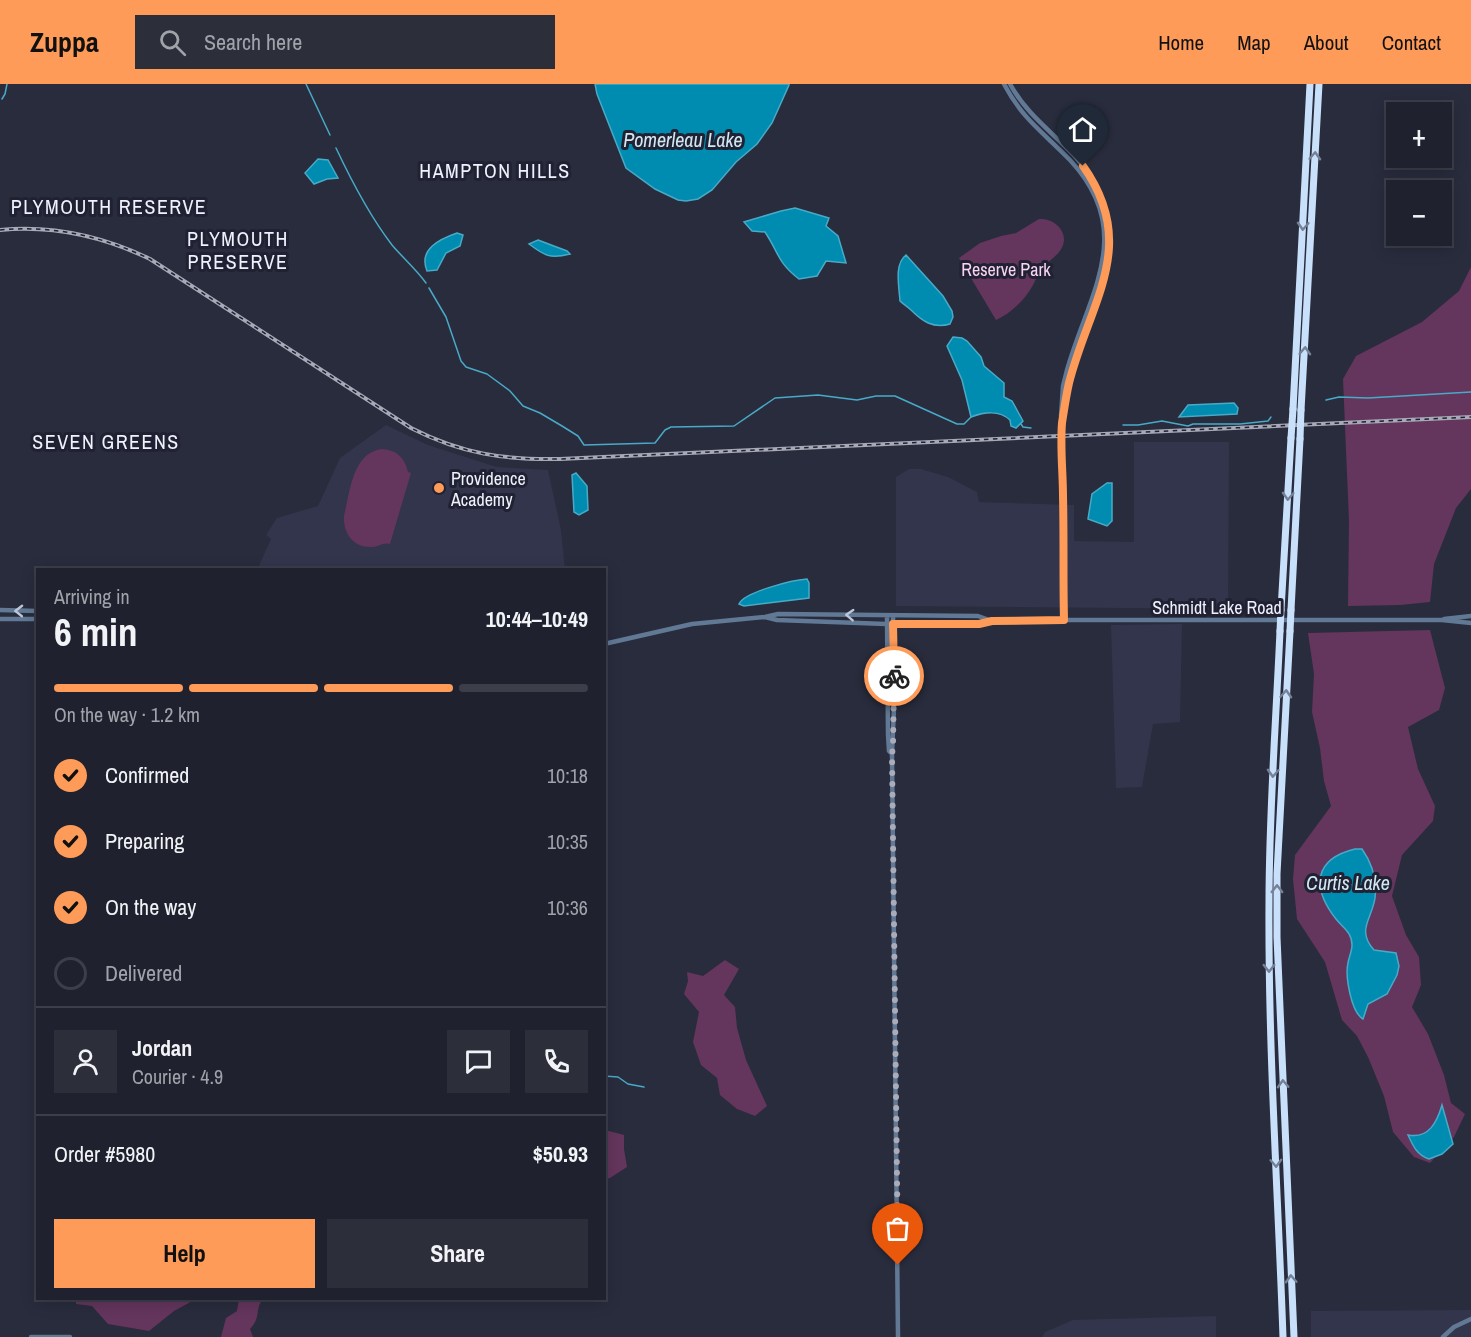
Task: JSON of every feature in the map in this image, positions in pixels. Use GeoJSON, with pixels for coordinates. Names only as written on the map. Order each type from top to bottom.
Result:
{"type":"FeatureCollection","features":[{"type":"Feature","properties":{"kind":"highway"},"geometry":{"type":"LineString","coordinates":[[1283,1337],[1269,996],[1270,845],[1310,84]]}},
{"type":"Feature","properties":{"kind":"highway"},"geometry":{"type":"LineString","coordinates":[[1294,1337],[1277,927],[1277,874],[1319,84]]}},
{"type":"Feature","properties":{"kind":"highway"},"geometry":{"type":"LineString","coordinates":[[1278,1337],[1279,1312],[1282,1302]]}},
{"type":"Feature","properties":{"kind":"street"},"geometry":{"type":"LineString","coordinates":[[1004,84],[1032,125],[1068,158],[1085,179],[1095,197],[1102,218],[1104,244],[1101,271],[1069,362],[1063,386],[1064,620]]}},
{"type":"Feature","properties":{"kind":"street"},"geometry":{"type":"LineString","coordinates":[[1010,84],[1024,107],[1072,154],[1090,176],[1102,201],[1108,222],[1110,250],[1107,272],[1069,383],[1062,424]]}},
{"type":"Feature","properties":{"kind":"street"},"geometry":{"type":"LineString","coordinates":[[0,610],[36,611]]}},
{"type":"Feature","properties":{"kind":"street","name":"Schmidt Lake Road"},"geometry":{"type":"LineString","coordinates":[[606,644],[692,624],[778,614],[978,616],[992,621]]}},
{"type":"Feature","properties":{"kind":"street"},"geometry":{"type":"LineString","coordinates":[[890,616],[886,624],[888,734],[889,751],[892,754]]}},
{"type":"Feature","properties":{"kind":"street"},"geometry":{"type":"LineString","coordinates":[[890,616],[893,624],[894,708],[892,754],[898,1337]]}},
{"type":"Feature","properties":{"kind":"street","name":"Schmidt Lake Road"},"geometry":{"type":"LineString","coordinates":[[1442,620],[1471,616]]}},
{"type":"Feature","properties":{"kind":"street","name":"Schmidt Lake Road"},"geometry":{"type":"LineString","coordinates":[[765,617],[777,620],[886,624],[979,624],[992,621],[1064,620],[1442,620],[1471,623]]}},
{"type":"Feature","properties":{"kind":"street"},"geometry":{"type":"LineString","coordinates":[[0,619],[36,619]]}},
{"type":"Feature","properties":{"kind":"street"},"geometry":{"type":"LineString","coordinates":[[1443,1337],[1461,1323],[1471,1319]]}},
{"type":"Feature","properties":{"kind":"street"},"geometry":{"type":"LineString","coordinates":[[30,1337],[70,1337]]}},
{"type":"Feature","properties":{"kind":"shaded area","name":"Providence Academy"},"geometry":{"type":"Polygon","coordinates":[[[386,425],[428,445],[497,467],[548,470],[561,530],[565,568],[258,568],[271,539],[266,535],[277,518],[318,506],[340,458],[386,425]]]}},
{"type":"Feature","properties":{"kind":"shaded area"},"geometry":{"type":"Polygon","coordinates":[[[1134,442],[1229,442],[1228,609],[896,606],[896,477],[909,469],[921,469],[948,477],[977,492],[979,502],[1074,505],[1074,541],[1134,542],[1134,442]]]}},
{"type":"Feature","properties":{"kind":"shaded area"},"geometry":{"type":"Polygon","coordinates":[[[1182,624],[1180,722],[1153,724],[1142,787],[1116,788],[1111,625],[1182,624]]]}},
{"type":"Feature","properties":{"kind":"shaded area"},"geometry":{"type":"Polygon","coordinates":[[[1471,1310],[1471,1337],[1311,1337],[1311,1311],[1471,1310]]]}},
{"type":"Feature","properties":{"kind":"shaded area"},"geometry":{"type":"Polygon","coordinates":[[[1216,1316],[1216,1337],[1042,1337],[1045,1332],[1073,1320],[1216,1316]]]}},
{"type":"Feature","properties":{"kind":"green space","name":"Reserve Park"},"geometry":{"type":"Polygon","coordinates":[[[1039,219],[1058,226],[1063,234],[1063,245],[1057,255],[1041,269],[1022,301],[996,320],[959,258],[980,243],[1016,233],[1039,219]]]}},
{"type":"Feature","properties":{"kind":"green space"},"geometry":{"type":"Polygon","coordinates":[[[1471,267],[1471,489],[1456,508],[1434,564],[1430,602],[1348,606],[1349,521],[1343,379],[1356,356],[1422,322],[1459,291],[1471,267]]]}},
{"type":"Feature","properties":{"kind":"green space"},"geometry":{"type":"Polygon","coordinates":[[[381,449],[399,455],[408,472],[411,473],[390,544],[365,547],[359,545],[347,534],[344,516],[358,466],[371,452],[381,449]]]}},
{"type":"Feature","properties":{"kind":"green space"},"geometry":{"type":"Polygon","coordinates":[[[1430,630],[1445,688],[1439,710],[1408,727],[1418,769],[1435,806],[1433,821],[1402,855],[1392,896],[1406,935],[1419,957],[1421,985],[1412,1007],[1428,1034],[1444,1075],[1451,1103],[1465,1114],[1454,1137],[1430,1163],[1414,1157],[1393,1132],[1384,1096],[1368,1057],[1357,1036],[1342,1020],[1325,962],[1297,919],[1293,879],[1295,855],[1331,806],[1324,781],[1312,712],[1314,674],[1308,633],[1430,630]]]}},
{"type":"Feature","properties":{"kind":"green space"},"geometry":{"type":"Polygon","coordinates":[[[725,960],[739,969],[724,995],[735,1007],[737,1028],[746,1060],[767,1106],[755,1116],[737,1109],[720,1095],[717,1078],[701,1065],[693,1042],[699,1012],[684,994],[688,981],[687,972],[703,976],[725,960]]]}},
{"type":"Feature","properties":{"kind":"green space"},"geometry":{"type":"Polygon","coordinates":[[[606,1130],[624,1135],[627,1167],[606,1179],[606,1130]]]}},
{"type":"Feature","properties":{"kind":"green space"},"geometry":{"type":"Polygon","coordinates":[[[76,1300],[194,1300],[174,1311],[149,1331],[108,1324],[92,1306],[76,1304],[76,1300]]]}},
{"type":"Feature","properties":{"kind":"green space"},"geometry":{"type":"Polygon","coordinates":[[[239,1300],[262,1300],[256,1320],[250,1329],[253,1337],[221,1337],[226,1318],[237,1311],[239,1300]]]}},
{"type":"Feature","properties":{"kind":"water","name":"Pomerleau Lake"},"geometry":{"type":"Polygon","coordinates":[[[595,84],[789,85],[772,123],[757,144],[736,162],[712,190],[698,199],[686,201],[678,200],[655,189],[626,168],[595,84]]]}},
{"type":"Feature","properties":{"kind":"water"},"geometry":{"type":"Polygon","coordinates":[[[318,159],[328,160],[338,178],[314,184],[305,173],[318,159]]]}},
{"type":"Feature","properties":{"kind":"water"},"geometry":{"type":"Polygon","coordinates":[[[795,208],[829,218],[826,226],[838,236],[846,263],[826,261],[817,276],[799,279],[782,262],[765,232],[752,231],[744,222],[795,208]]]}},
{"type":"Feature","properties":{"kind":"water"},"geometry":{"type":"Polygon","coordinates":[[[457,233],[463,235],[460,246],[446,253],[437,270],[427,271],[425,263],[428,251],[444,238],[457,233]]]}},
{"type":"Feature","properties":{"kind":"water"},"geometry":{"type":"Polygon","coordinates":[[[538,240],[570,254],[552,256],[544,254],[529,244],[538,240]]]}},
{"type":"Feature","properties":{"kind":"water"},"geometry":{"type":"Polygon","coordinates":[[[906,255],[943,296],[952,311],[953,317],[950,324],[928,323],[900,301],[899,270],[902,259],[906,255]]]}},
{"type":"Feature","properties":{"kind":"water"},"geometry":{"type":"Polygon","coordinates":[[[953,337],[967,341],[981,357],[984,366],[1004,383],[1004,397],[1012,401],[1023,421],[1016,428],[1011,426],[1010,420],[997,413],[971,417],[962,380],[947,346],[953,337]]]}},
{"type":"Feature","properties":{"kind":"water"},"geometry":{"type":"Polygon","coordinates":[[[1234,403],[1238,408],[1237,414],[1179,417],[1188,405],[1234,403]]]}},
{"type":"Feature","properties":{"kind":"water"},"geometry":{"type":"Polygon","coordinates":[[[576,473],[587,486],[588,510],[579,515],[574,512],[572,475],[576,473]]]}},
{"type":"Feature","properties":{"kind":"water"},"geometry":{"type":"Polygon","coordinates":[[[1107,483],[1112,483],[1112,521],[1107,526],[1088,519],[1092,494],[1107,483]]]}},
{"type":"Feature","properties":{"kind":"water"},"geometry":{"type":"Polygon","coordinates":[[[807,579],[809,598],[744,606],[739,604],[759,591],[807,579]]]}},
{"type":"Feature","properties":{"kind":"water","name":"Curtis Lake"},"geometry":{"type":"Polygon","coordinates":[[[1362,849],[1369,860],[1374,878],[1375,898],[1366,936],[1374,950],[1396,953],[1399,966],[1387,994],[1368,1004],[1363,1019],[1355,1009],[1348,985],[1347,969],[1352,945],[1350,937],[1328,907],[1320,885],[1324,867],[1341,854],[1362,849]]]}},
{"type":"Feature","properties":{"kind":"water"},"geometry":{"type":"Polygon","coordinates":[[[1442,1105],[1453,1144],[1442,1154],[1429,1159],[1418,1153],[1408,1135],[1415,1136],[1427,1132],[1435,1123],[1442,1105]]]}},
{"type":"Feature","properties":{"kind":"waterway"},"geometry":{"type":"LineString","coordinates":[[2,99],[7,84]]}},
{"type":"Feature","properties":{"kind":"waterway"},"geometry":{"type":"LineString","coordinates":[[306,84],[330,135]]}},
{"type":"Feature","properties":{"kind":"waterway"},"geometry":{"type":"LineString","coordinates":[[336,148],[376,222],[392,245],[426,283]]}},
{"type":"Feature","properties":{"kind":"waterway"},"geometry":{"type":"LineString","coordinates":[[429,288],[446,317],[461,361],[466,367],[487,374],[510,391],[523,406],[540,413],[578,436],[584,445],[655,443],[665,430],[671,427],[734,426],[775,398],[818,395],[857,400],[876,396],[895,396],[957,424],[964,424],[971,417]]}},
{"type":"Feature","properties":{"kind":"waterway"},"geometry":{"type":"LineString","coordinates":[[1326,400],[1339,397],[1368,398],[1471,392]]}},
{"type":"Feature","properties":{"kind":"waterway"},"geometry":{"type":"LineString","coordinates":[[1123,425],[1162,421],[1188,426],[1193,424],[1240,424],[1268,421],[1271,417]]}},
{"type":"Feature","properties":{"kind":"waterway"},"geometry":{"type":"LineString","coordinates":[[1021,424],[1023,427],[1031,428]]}},
{"type":"Feature","properties":{"kind":"waterway"},"geometry":{"type":"LineString","coordinates":[[606,1076],[618,1077],[628,1084],[644,1087]]}},
{"type":"Feature","properties":{"kind":"railway"},"geometry":{"type":"LineString","coordinates":[[0,230],[39,229],[77,234],[114,244],[150,259],[411,428],[448,444],[484,454],[560,459],[1471,417]]}},
{"type":"Feature","properties":{"kind":"way so far"},"geometry":{"type":"LineString","coordinates":[[894,676],[892,754],[898,1265]]}},
{"type":"Feature","properties":{"kind":"place","name":"Providence Academy"},"geometry":{"type":"Point","coordinates":[439,488]}},
{"type":"Feature","properties":{"kind":"district","name":"HAMPTON HILLS"},"geometry":{"type":"Point","coordinates":[495,170]}},
{"type":"Feature","properties":{"kind":"district","name":"PLYMOUTH RESERVE"},"geometry":{"type":"Point","coordinates":[109,206]}},
{"type":"Feature","properties":{"kind":"district","name":"PLYMOUTH PRESERVE"},"geometry":{"type":"Point","coordinates":[238,250]}},
{"type":"Feature","properties":{"kind":"district","name":"SEVEN GREENS"},"geometry":{"type":"Point","coordinates":[106,441]}},
{"type":"Feature","properties":{"kind":"route"},"geometry":{"type":"LineString","coordinates":[[894,676],[893,624],[979,624],[992,621],[1064,620],[1062,424],[1069,383],[1110,260],[1108,222],[1102,201],[1096,186],[1083,166]]}}]}
